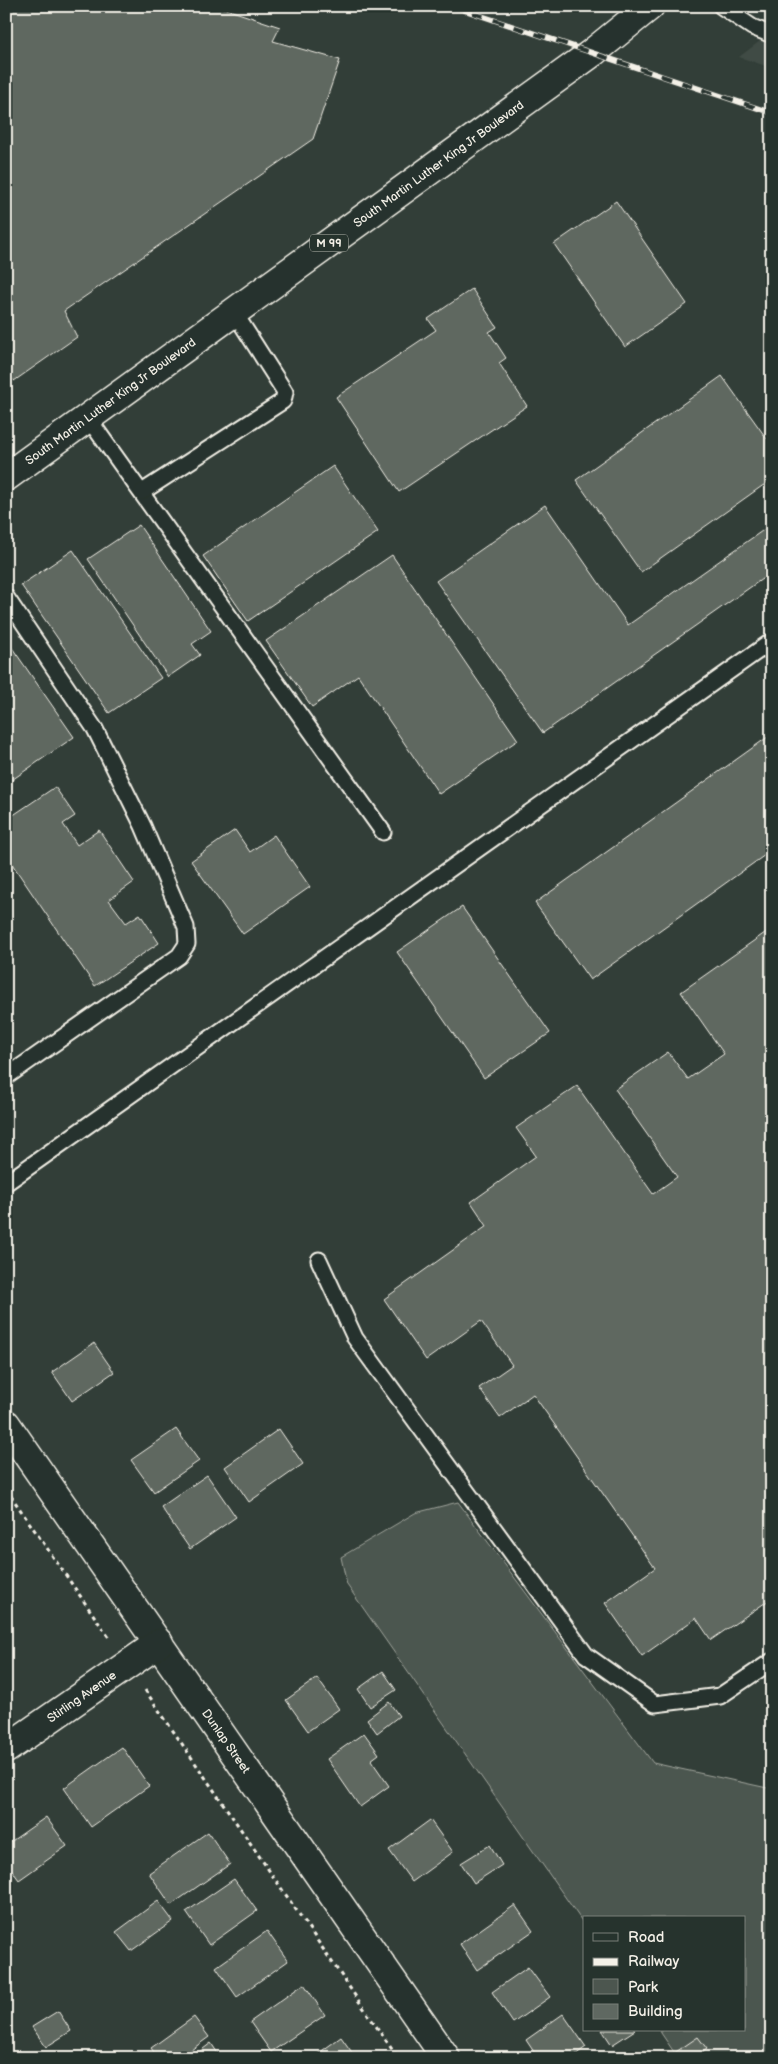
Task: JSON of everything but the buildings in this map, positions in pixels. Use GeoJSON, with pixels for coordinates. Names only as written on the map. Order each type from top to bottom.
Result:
{"type":"FeatureCollection","features":[{"type":"Feature","properties":{"kind":"street","name":"South Martin Luther King Jr Boulevard"},"geometry":{"type":"LineString","coordinates":[[6,477],[592,53],[650,6]]}},
{"type":"Feature","properties":{"kind":"street","name":"Dunlap Street"},"geometry":{"type":"LineString","coordinates":[[6,1424],[446,2058]]}},
{"type":"Feature","properties":{"kind":"street","name":"Stirling Avenue"},"geometry":{"type":"LineString","coordinates":[[6,1749],[159,1643]]}},
{"type":"Feature","properties":{"kind":"lane"},"geometry":{"type":"LineString","coordinates":[[721,6],[752,26],[772,35]]}},
{"type":"Feature","properties":{"kind":"lane"},"geometry":{"type":"LineString","coordinates":[[142,492],[283,401],[285,392],[234,312]]}},
{"type":"Feature","properties":{"kind":"lane"},"geometry":{"type":"LineString","coordinates":[[88,418],[383,832]]}},
{"type":"Feature","properties":{"kind":"lane"},"geometry":{"type":"LineString","coordinates":[[6,597],[95,729],[143,826],[186,927],[187,944],[179,956],[6,1077]]}},
{"type":"Feature","properties":{"kind":"lane"},"geometry":{"type":"LineString","coordinates":[[6,1183],[772,641]]}},
{"type":"Feature","properties":{"kind":"lane"},"geometry":{"type":"LineString","coordinates":[[319,1260],[355,1338],[586,1655],[655,1704],[720,1696],[772,1661]]}},
{"type":"Feature","properties":{"kind":"path"},"geometry":{"type":"LineString","coordinates":[[6,1489],[398,2058]]}},
{"type":"Feature","properties":{"kind":"shaded area"},"geometry":{"type":"Polygon","coordinates":[[[772,32],[772,68],[739,57],[772,32]]]}},
{"type":"Feature","properties":{"kind":"green space"},"geometry":{"type":"Polygon","coordinates":[[[458,1502],[653,1763],[772,1789],[772,2058],[678,2058],[660,2032],[746,2032],[746,1916],[583,1916],[583,1923],[347,1585],[341,1557],[415,1513],[458,1502]]]}},
{"type":"Feature","properties":{"kind":"railway"},"geometry":{"type":"LineString","coordinates":[[452,6],[772,113]]}}]}
